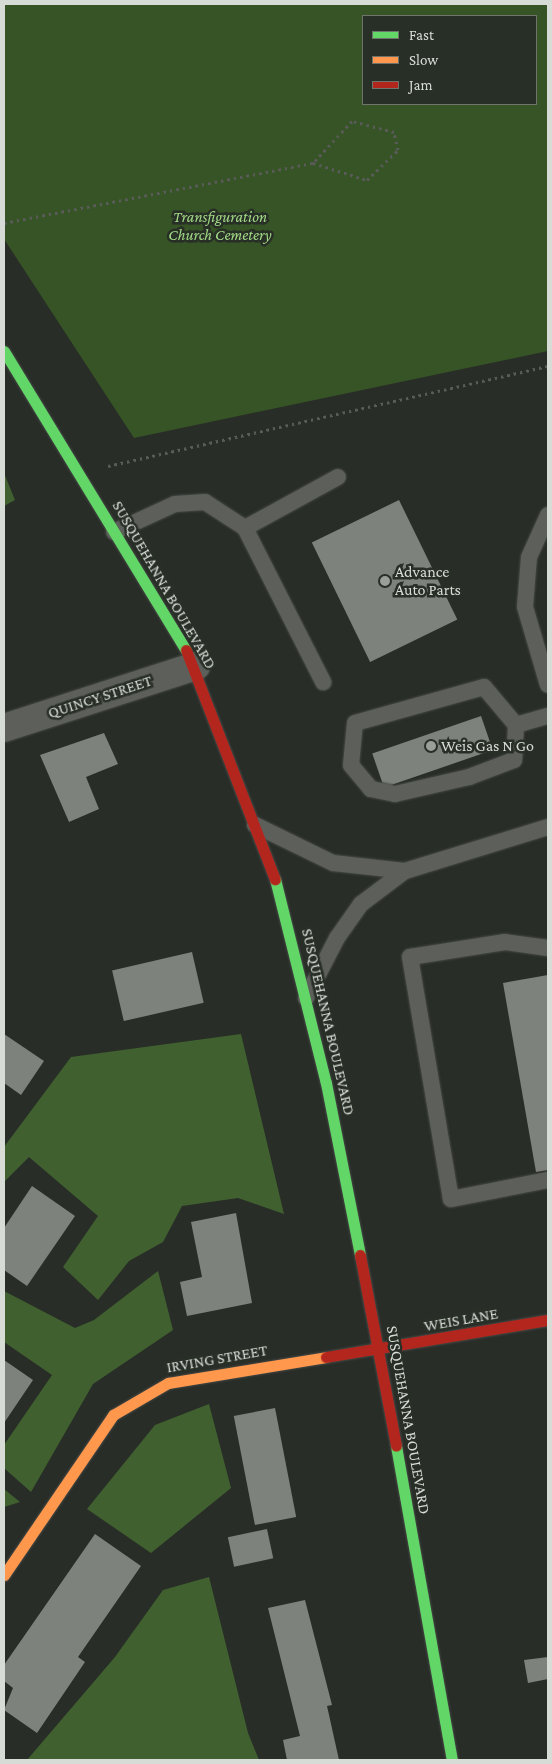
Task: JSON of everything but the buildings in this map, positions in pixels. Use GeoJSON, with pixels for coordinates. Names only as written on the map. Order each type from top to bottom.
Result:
{"type":"FeatureCollection","features":[{"type":"Feature","properties":{"kind":"main road","name":"SUSQUEHANNA BOULEVARD"},"geometry":{"type":"LineString","coordinates":[[4,351],[196,666],[284,902],[306,998],[379,1351],[452,1760]]}},
{"type":"Feature","properties":{"kind":"main road","name":"WEIS LANE"},"geometry":{"type":"LineString","coordinates":[[379,1351],[548,1320]]}},
{"type":"Feature","properties":{"kind":"main road","name":"IRVING STREET"},"geometry":{"type":"LineString","coordinates":[[4,1576],[87,1448],[129,1402],[190,1377],[379,1351]]}},
{"type":"Feature","properties":{"kind":"street","name":"QUINCY STREET"},"geometry":{"type":"LineString","coordinates":[[4,728],[196,666]]}},
{"type":"Feature","properties":{"kind":"lane"},"geometry":{"type":"LineString","coordinates":[[245,528],[338,477]]}},
{"type":"Feature","properties":{"kind":"lane"},"geometry":{"type":"LineString","coordinates":[[114,532],[175,504],[205,502],[245,528],[322,682]]}},
{"type":"Feature","properties":{"kind":"lane"},"geometry":{"type":"LineString","coordinates":[[548,515],[529,557],[525,608],[548,685]]}},
{"type":"Feature","properties":{"kind":"lane"},"geometry":{"type":"LineString","coordinates":[[484,688],[516,725],[514,760],[469,777],[395,794],[371,789],[350,766],[355,723],[484,688]]}},
{"type":"Feature","properties":{"kind":"lane"},"geometry":{"type":"LineString","coordinates":[[516,725],[548,716]]}},
{"type":"Feature","properties":{"kind":"lane"},"geometry":{"type":"LineString","coordinates":[[255,825],[333,863],[406,871]]}},
{"type":"Feature","properties":{"kind":"lane"},"geometry":{"type":"LineString","coordinates":[[306,998],[337,938],[361,904],[406,871],[548,828]]}},
{"type":"Feature","properties":{"kind":"lane"},"geometry":{"type":"LineString","coordinates":[[548,948],[505,942],[410,957],[451,1199],[548,1180]]}},
{"type":"Feature","properties":{"kind":"path"},"geometry":{"type":"LineString","coordinates":[[4,223],[313,162],[367,180],[398,150],[394,132],[352,120],[313,162]]}},
{"type":"Feature","properties":{"kind":"path"},"geometry":{"type":"LineString","coordinates":[[78,473],[548,366]]}},
{"type":"Feature","properties":{"kind":"green space","name":"Transfiguration Church Cemetery"},"geometry":{"type":"Polygon","coordinates":[[[4,4],[548,4],[548,351],[134,438],[4,239],[4,4]]]}},
{"type":"Feature","properties":{"kind":"green space"},"geometry":{"type":"Polygon","coordinates":[[[4,473],[15,500],[4,506],[4,473]]]}},
{"type":"Feature","properties":{"kind":"green space"},"geometry":{"type":"Polygon","coordinates":[[[241,1034],[284,1214],[238,1198],[182,1206],[163,1242],[129,1261],[98,1300],[63,1267],[98,1216],[29,1157],[4,1182],[4,1147],[71,1057],[241,1034]]]}},
{"type":"Feature","properties":{"kind":"green space"},"geometry":{"type":"Polygon","coordinates":[[[158,1271],[173,1330],[93,1384],[31,1492],[4,1468],[4,1445],[52,1375],[4,1342],[4,1291],[75,1328],[94,1320],[158,1271]]]}},
{"type":"Feature","properties":{"kind":"green space"},"geometry":{"type":"Polygon","coordinates":[[[209,1404],[231,1488],[151,1553],[87,1509],[155,1425],[209,1404]]]}},
{"type":"Feature","properties":{"kind":"green space"},"geometry":{"type":"Polygon","coordinates":[[[4,1489],[20,1502],[4,1507],[4,1489]]]}},
{"type":"Feature","properties":{"kind":"green space"},"geometry":{"type":"Polygon","coordinates":[[[209,1577],[248,1733],[259,1760],[27,1760],[115,1657],[163,1590],[209,1577]]]}},
{"type":"Feature","properties":{"kind":"traffic: fast"},"geometry":{"type":"LineString","coordinates":[[4,351],[186,650]]}},
{"type":"Feature","properties":{"kind":"traffic: fast"},"geometry":{"type":"LineString","coordinates":[[275,879],[326,1083],[360,1255]]}},
{"type":"Feature","properties":{"kind":"traffic: fast"},"geometry":{"type":"LineString","coordinates":[[396,1446],[452,1760]]}},
{"type":"Feature","properties":{"kind":"traffic: slow"},"geometry":{"type":"LineString","coordinates":[[4,1575],[113,1415],[168,1383],[326,1357]]}},
{"type":"Feature","properties":{"kind":"traffic: jam"},"geometry":{"type":"LineString","coordinates":[[186,650],[275,879]]}},
{"type":"Feature","properties":{"kind":"traffic: jam"},"geometry":{"type":"LineString","coordinates":[[360,1255],[396,1446]]}},
{"type":"Feature","properties":{"kind":"traffic: jam"},"geometry":{"type":"LineString","coordinates":[[326,1357],[548,1320]]}},
{"type":"Feature","properties":{"kind":"place","name":"Advance Auto Parts"},"geometry":{"type":"Point","coordinates":[385,581]}},
{"type":"Feature","properties":{"kind":"place","name":"Weis Gas N Go"},"geometry":{"type":"Point","coordinates":[431,746]}}]}
